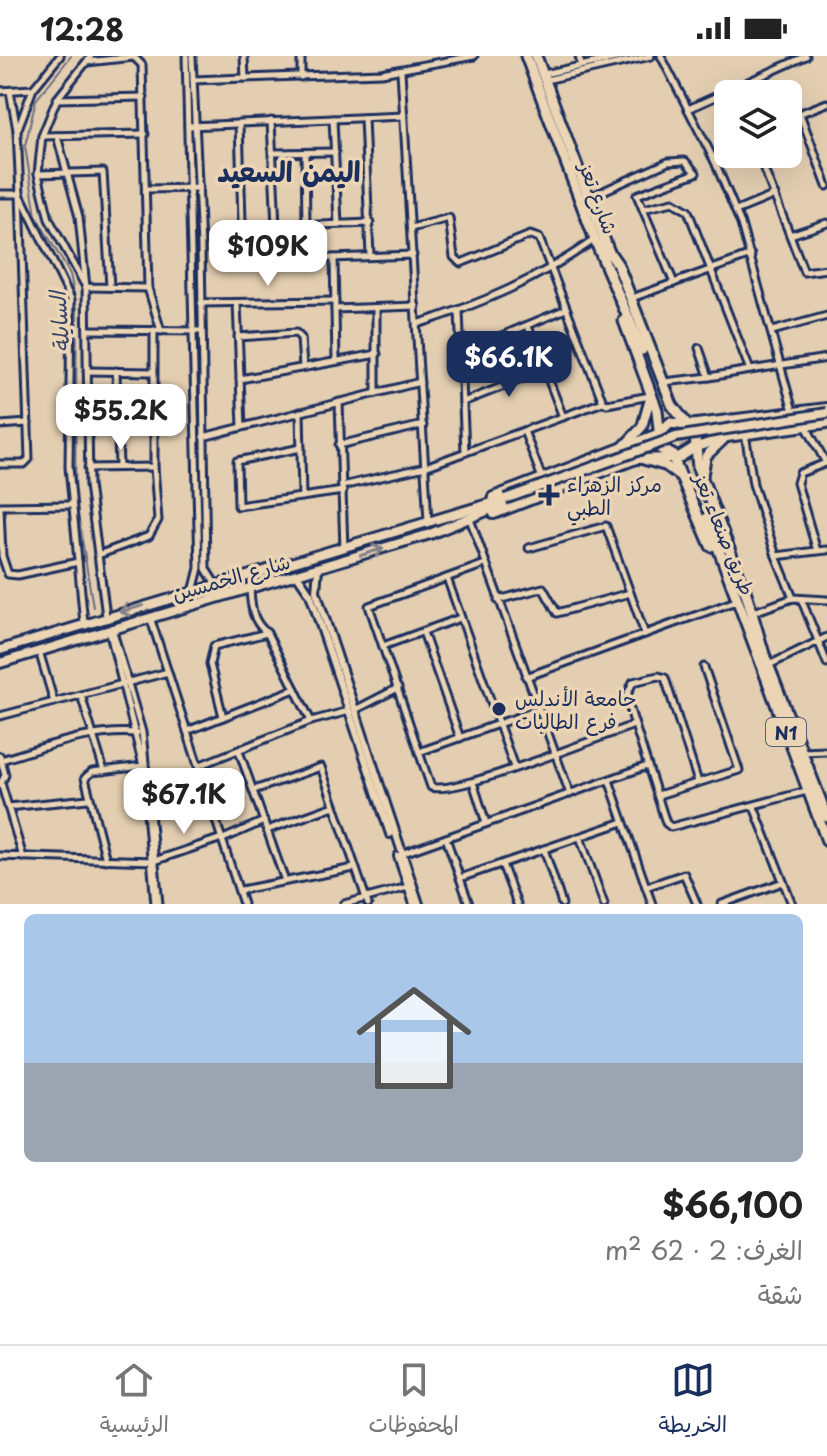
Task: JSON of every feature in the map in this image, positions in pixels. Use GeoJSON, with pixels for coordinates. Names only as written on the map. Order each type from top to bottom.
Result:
{"type":"FeatureCollection","features":[{"type":"Feature","properties":{"kind":"highway","name":"شارع تعز"},"geometry":{"type":"LineString","coordinates":[[526,56],[590,197],[605,253],[644,349]]}},
{"type":"Feature","properties":{"kind":"highway","name":"شارع تعز"},"geometry":{"type":"LineString","coordinates":[[536,56],[595,240],[605,253]]}},
{"type":"Feature","properties":{"kind":"highway"},"geometry":{"type":"LineString","coordinates":[[605,253],[632,298],[672,405],[695,435],[694,448],[684,457],[673,458],[661,449],[657,410],[605,253]]}},
{"type":"Feature","properties":{"kind":"highway"},"geometry":{"type":"LineString","coordinates":[[657,410],[665,415],[672,405]]}},
{"type":"Feature","properties":{"kind":"highway"},"geometry":{"type":"LineString","coordinates":[[660,433],[674,422],[688,425]]}},
{"type":"Feature","properties":{"kind":"highway","name":"طريق صنعاء تعز"},"geometry":{"type":"LineString","coordinates":[[694,448],[702,480],[747,596],[747,618]]}},
{"type":"Feature","properties":{"kind":"highway","name":"طريق صنعاء تعز"},"geometry":{"type":"LineString","coordinates":[[673,458],[684,478],[733,602],[747,618],[768,666],[771,682],[827,817]]}},
{"type":"Feature","properties":{"kind":"highway"},"geometry":{"type":"LineString","coordinates":[[684,478],[687,464],[698,468]]}},
{"type":"Feature","properties":{"kind":"highway","name":"طريق صنعاء تعز"},"geometry":{"type":"LineString","coordinates":[[709,517],[827,841]]}},
{"type":"Feature","properties":{"kind":"main road"},"geometry":{"type":"LineString","coordinates":[[651,395],[642,427],[626,446],[637,450],[636,459],[666,466],[684,478]]}},
{"type":"Feature","properties":{"kind":"main road"},"geometry":{"type":"LineString","coordinates":[[688,425],[793,411],[827,415]]}},
{"type":"Feature","properties":{"kind":"main road"},"geometry":{"type":"LineString","coordinates":[[694,448],[745,433],[806,425],[827,415]]}},
{"type":"Feature","properties":{"kind":"main road","name":"شارع الخمسين"},"geometry":{"type":"LineString","coordinates":[[0,663],[318,568],[676,437],[827,415]]}},
{"type":"Feature","properties":{"kind":"main road"},"geometry":{"type":"LineString","coordinates":[[726,422],[727,437]]}},
{"type":"Feature","properties":{"kind":"main road","name":"شارع الخمسين"},"geometry":{"type":"LineString","coordinates":[[0,650],[429,522],[469,514],[542,478],[660,433]]}},
{"type":"Feature","properties":{"kind":"main road"},"geometry":{"type":"LineString","coordinates":[[702,480],[706,456],[727,437]]}},
{"type":"Feature","properties":{"kind":"main road","name":"شارع الخمسين"},"geometry":{"type":"LineString","coordinates":[[469,514],[490,516],[636,459],[673,458]]}},
{"type":"Feature","properties":{"kind":"main road"},"geometry":{"type":"LineString","coordinates":[[314,558],[318,568]]}},
{"type":"Feature","properties":{"kind":"main road"},"geometry":{"type":"LineString","coordinates":[[12,647],[16,658]]}},
{"type":"Feature","properties":{"kind":"street"},"geometry":{"type":"LineString","coordinates":[[17,131],[33,89],[60,56]]}},
{"type":"Feature","properties":{"kind":"street"},"geometry":{"type":"LineString","coordinates":[[186,56],[199,568],[193,592]]}},
{"type":"Feature","properties":{"kind":"street"},"geometry":{"type":"LineString","coordinates":[[192,56],[199,188],[206,569],[216,586]]}},
{"type":"Feature","properties":{"kind":"street"},"geometry":{"type":"LineString","coordinates":[[244,56],[245,78]]}},
{"type":"Feature","properties":{"kind":"street"},"geometry":{"type":"LineString","coordinates":[[301,56],[301,77]]}},
{"type":"Feature","properties":{"kind":"street"},"geometry":{"type":"LineString","coordinates":[[427,56],[430,65]]}},
{"type":"Feature","properties":{"kind":"street"},"geometry":{"type":"LineString","coordinates":[[193,80],[401,71],[474,56]]}},
{"type":"Feature","properties":{"kind":"street"},"geometry":{"type":"LineString","coordinates":[[579,56],[581,65]]}},
{"type":"Feature","properties":{"kind":"street"},"geometry":{"type":"LineString","coordinates":[[544,78],[581,65],[625,56]]}},
{"type":"Feature","properties":{"kind":"street"},"geometry":{"type":"LineString","coordinates":[[544,78],[651,56]]}},
{"type":"Feature","properties":{"kind":"street"},"geometry":{"type":"LineString","coordinates":[[661,56],[736,211],[793,411]]}},
{"type":"Feature","properties":{"kind":"street"},"geometry":{"type":"LineString","coordinates":[[754,80],[806,56]]}},
{"type":"Feature","properties":{"kind":"street"},"geometry":{"type":"LineString","coordinates":[[86,287],[49,219],[38,174],[42,136],[57,99],[89,59],[140,59],[144,97],[148,288],[157,331],[153,372],[158,517],[156,529],[149,536],[98,555]]}},
{"type":"Feature","properties":{"kind":"street"},"geometry":{"type":"LineString","coordinates":[[401,71],[429,522]]}},
{"type":"Feature","properties":{"kind":"street"},"geometry":{"type":"LineString","coordinates":[[0,91],[33,89]]}},
{"type":"Feature","properties":{"kind":"street"},"geometry":{"type":"LineString","coordinates":[[0,464],[27,462],[20,194],[17,131],[10,91]]}},
{"type":"Feature","properties":{"kind":"street"},"geometry":{"type":"LineString","coordinates":[[57,99],[144,97]]}},
{"type":"Feature","properties":{"kind":"street"},"geometry":{"type":"LineString","coordinates":[[688,109],[714,98]]}},
{"type":"Feature","properties":{"kind":"street"},"geometry":{"type":"LineString","coordinates":[[802,113],[827,103]]}},
{"type":"Feature","properties":{"kind":"street"},"geometry":{"type":"LineString","coordinates":[[188,126],[404,116]]}},
{"type":"Feature","properties":{"kind":"street"},"geometry":{"type":"LineString","coordinates":[[364,118],[370,256]]}},
{"type":"Feature","properties":{"kind":"street"},"geometry":{"type":"LineString","coordinates":[[333,119],[338,224]]}},
{"type":"Feature","properties":{"kind":"street"},"geometry":{"type":"LineString","coordinates":[[802,119],[827,186]]}},
{"type":"Feature","properties":{"kind":"street"},"geometry":{"type":"LineString","coordinates":[[271,121],[276,227]]}},
{"type":"Feature","properties":{"kind":"street"},"geometry":{"type":"LineString","coordinates":[[237,124],[243,254],[251,261],[413,255]]}},
{"type":"Feature","properties":{"kind":"street"},"geometry":{"type":"LineString","coordinates":[[42,136],[145,134]]}},
{"type":"Feature","properties":{"kind":"street"},"geometry":{"type":"LineString","coordinates":[[57,136],[79,217],[88,330],[88,468],[106,616]]}},
{"type":"Feature","properties":{"kind":"street"},"geometry":{"type":"LineString","coordinates":[[273,153],[335,152]]}},
{"type":"Feature","properties":{"kind":"street"},"geometry":{"type":"LineString","coordinates":[[305,153],[306,225]]}},
{"type":"Feature","properties":{"kind":"street"},"geometry":{"type":"LineString","coordinates":[[590,197],[668,162],[685,161],[696,173],[637,195],[674,283]]}},
{"type":"Feature","properties":{"kind":"street"},"geometry":{"type":"LineString","coordinates":[[764,168],[804,272],[827,269]]}},
{"type":"Feature","properties":{"kind":"street"},"geometry":{"type":"LineString","coordinates":[[38,174],[100,171],[105,175],[110,287]]}},
{"type":"Feature","properties":{"kind":"street"},"geometry":{"type":"LineString","coordinates":[[146,189],[199,188]]}},
{"type":"Feature","properties":{"kind":"street"},"geometry":{"type":"LineString","coordinates":[[0,194],[20,194]]}},
{"type":"Feature","properties":{"kind":"street"},"geometry":{"type":"LineString","coordinates":[[20,194],[71,299],[69,467],[84,623]]}},
{"type":"Feature","properties":{"kind":"street"},"geometry":{"type":"LineString","coordinates":[[736,211],[775,195]]}},
{"type":"Feature","properties":{"kind":"street"},"geometry":{"type":"LineString","coordinates":[[643,209],[673,202],[684,206],[712,266],[750,370]]}},
{"type":"Feature","properties":{"kind":"street"},"geometry":{"type":"LineString","coordinates":[[411,228],[449,218],[454,257],[461,263],[530,235],[539,238],[603,402]]}},
{"type":"Feature","properties":{"kind":"street"},"geometry":{"type":"LineString","coordinates":[[242,228],[370,223]]}},
{"type":"Feature","properties":{"kind":"street"},"geometry":{"type":"LineString","coordinates":[[790,235],[827,223]]}},
{"type":"Feature","properties":{"kind":"street"},"geometry":{"type":"LineString","coordinates":[[417,324],[459,311],[552,269],[595,240]]}},
{"type":"Feature","properties":{"kind":"street"},"geometry":{"type":"LineString","coordinates":[[632,298],[712,266],[751,255]]}},
{"type":"Feature","properties":{"kind":"street"},"geometry":{"type":"LineString","coordinates":[[334,258],[336,361]]}},
{"type":"Feature","properties":{"kind":"street"},"geometry":{"type":"LineString","coordinates":[[86,287],[148,288]]}},
{"type":"Feature","properties":{"kind":"street"},"geometry":{"type":"LineString","coordinates":[[201,303],[335,301]]}},
{"type":"Feature","properties":{"kind":"street"},"geometry":{"type":"LineString","coordinates":[[237,303],[242,427]]}},
{"type":"Feature","properties":{"kind":"street"},"geometry":{"type":"LineString","coordinates":[[335,309],[416,306]]}},
{"type":"Feature","properties":{"kind":"street"},"geometry":{"type":"LineString","coordinates":[[376,308],[376,393]]}},
{"type":"Feature","properties":{"kind":"street"},"geometry":{"type":"LineString","coordinates":[[461,353],[566,309]]}},
{"type":"Feature","properties":{"kind":"street"},"geometry":{"type":"LineString","coordinates":[[459,311],[465,452]]}},
{"type":"Feature","properties":{"kind":"street"},"geometry":{"type":"LineString","coordinates":[[772,331],[827,316]]}},
{"type":"Feature","properties":{"kind":"street"},"geometry":{"type":"LineString","coordinates":[[528,326],[563,417]]}},
{"type":"Feature","properties":{"kind":"street"},"geometry":{"type":"LineString","coordinates":[[88,330],[202,331]]}},
{"type":"Feature","properties":{"kind":"street"},"geometry":{"type":"LineString","coordinates":[[238,337],[296,333],[301,338],[303,367]]}},
{"type":"Feature","properties":{"kind":"street"},"geometry":{"type":"LineString","coordinates":[[699,348],[709,377]]}},
{"type":"Feature","properties":{"kind":"street"},"geometry":{"type":"LineString","coordinates":[[240,379],[377,354]]}},
{"type":"Feature","properties":{"kind":"street"},"geometry":{"type":"LineString","coordinates":[[663,382],[827,358]]}},
{"type":"Feature","properties":{"kind":"street"},"geometry":{"type":"LineString","coordinates":[[463,402],[545,370]]}},
{"type":"Feature","properties":{"kind":"street"},"geometry":{"type":"LineString","coordinates":[[87,371],[153,372]]}},
{"type":"Feature","properties":{"kind":"street"},"geometry":{"type":"LineString","coordinates":[[116,371],[119,467]]}},
{"type":"Feature","properties":{"kind":"street"},"geometry":{"type":"LineString","coordinates":[[203,437],[420,382]]}},
{"type":"Feature","properties":{"kind":"street"},"geometry":{"type":"LineString","coordinates":[[301,448],[240,459],[235,464],[238,506],[342,489],[425,467],[603,402],[607,404],[651,395]]}},
{"type":"Feature","properties":{"kind":"street"},"geometry":{"type":"LineString","coordinates":[[339,402],[344,549]]}},
{"type":"Feature","properties":{"kind":"street"},"geometry":{"type":"LineString","coordinates":[[300,412],[302,497]]}},
{"type":"Feature","properties":{"kind":"street"},"geometry":{"type":"LineString","coordinates":[[0,425],[28,423]]}},
{"type":"Feature","properties":{"kind":"street"},"geometry":{"type":"LineString","coordinates":[[339,445],[423,425]]}},
{"type":"Feature","properties":{"kind":"street"},"geometry":{"type":"LineString","coordinates":[[806,425],[826,463],[800,473],[797,483],[817,551]]}},
{"type":"Feature","properties":{"kind":"street"},"geometry":{"type":"LineString","coordinates":[[524,431],[542,478]]}},
{"type":"Feature","properties":{"kind":"street"},"geometry":{"type":"LineString","coordinates":[[745,433],[753,484],[793,598]]}},
{"type":"Feature","properties":{"kind":"street"},"geometry":{"type":"LineString","coordinates":[[88,468],[154,467]]}},
{"type":"Feature","properties":{"kind":"street"},"geometry":{"type":"LineString","coordinates":[[197,483],[205,483]]}},
{"type":"Feature","properties":{"kind":"street"},"geometry":{"type":"LineString","coordinates":[[72,505],[0,507],[2,556],[8,574],[18,575],[78,562]]}},
{"type":"Feature","properties":{"kind":"street"},"geometry":{"type":"LineString","coordinates":[[469,514],[570,794]]}},
{"type":"Feature","properties":{"kind":"street"},"geometry":{"type":"LineString","coordinates":[[529,548],[606,526],[645,634]]}},
{"type":"Feature","properties":{"kind":"street"},"geometry":{"type":"LineString","coordinates":[[776,556],[827,550]]}},
{"type":"Feature","properties":{"kind":"street"},"geometry":{"type":"LineString","coordinates":[[485,564],[369,606],[431,787],[443,789],[473,782],[634,725]]}},
{"type":"Feature","properties":{"kind":"street"},"geometry":{"type":"LineString","coordinates":[[318,568],[316,591],[352,711]]}},
{"type":"Feature","properties":{"kind":"street"},"geometry":{"type":"LineString","coordinates":[[297,575],[310,594],[411,886]]}},
{"type":"Feature","properties":{"kind":"street"},"geometry":{"type":"LineString","coordinates":[[447,578],[514,767]]}},
{"type":"Feature","properties":{"kind":"street"},"geometry":{"type":"LineString","coordinates":[[250,588],[251,610],[258,626],[267,633],[311,721]]}},
{"type":"Feature","properties":{"kind":"street"},"geometry":{"type":"LineString","coordinates":[[498,600],[543,588],[557,613],[630,593]]}},
{"type":"Feature","properties":{"kind":"street"},"geometry":{"type":"LineString","coordinates":[[747,618],[793,598],[802,601],[827,600]]}},
{"type":"Feature","properties":{"kind":"street"},"geometry":{"type":"LineString","coordinates":[[802,601],[827,663]]}},
{"type":"Feature","properties":{"kind":"street"},"geometry":{"type":"LineString","coordinates":[[526,677],[733,602]]}},
{"type":"Feature","properties":{"kind":"street"},"geometry":{"type":"LineString","coordinates":[[150,617],[241,890],[243,904]]}},
{"type":"Feature","properties":{"kind":"street"},"geometry":{"type":"LineString","coordinates":[[383,646],[460,618]]}},
{"type":"Feature","properties":{"kind":"street"},"geometry":{"type":"LineString","coordinates":[[110,629],[143,766],[157,904]]}},
{"type":"Feature","properties":{"kind":"street"},"geometry":{"type":"LineString","coordinates":[[423,632],[460,738]]}},
{"type":"Feature","properties":{"kind":"street"},"geometry":{"type":"LineString","coordinates":[[223,717],[210,652],[214,646],[267,633]]}},
{"type":"Feature","properties":{"kind":"street"},"geometry":{"type":"LineString","coordinates":[[768,666],[827,637]]}},
{"type":"Feature","properties":{"kind":"street"},"geometry":{"type":"LineString","coordinates":[[39,651],[54,702]]}},
{"type":"Feature","properties":{"kind":"street"},"geometry":{"type":"LineString","coordinates":[[658,795],[739,767],[704,667]]}},
{"type":"Feature","properties":{"kind":"street"},"geometry":{"type":"LineString","coordinates":[[0,716],[168,672]]}},
{"type":"Feature","properties":{"kind":"street"},"geometry":{"type":"LineString","coordinates":[[698,782],[665,678],[640,680],[629,688],[626,697],[666,823],[671,827],[808,791]]}},
{"type":"Feature","properties":{"kind":"street"},"geometry":{"type":"LineString","coordinates":[[124,682],[146,757],[152,861]]}},
{"type":"Feature","properties":{"kind":"street"},"geometry":{"type":"LineString","coordinates":[[198,766],[311,721],[352,711],[398,688]]}},
{"type":"Feature","properties":{"kind":"street"},"geometry":{"type":"LineString","coordinates":[[187,731],[295,689]]}},
{"type":"Feature","properties":{"kind":"street"},"geometry":{"type":"LineString","coordinates":[[81,695],[104,771]]}},
{"type":"Feature","properties":{"kind":"street"},"geometry":{"type":"LineString","coordinates":[[418,753],[538,710]]}},
{"type":"Feature","properties":{"kind":"street"},"geometry":{"type":"LineString","coordinates":[[23,857],[1,783],[5,775],[1,758],[94,734],[116,731],[137,733]]}},
{"type":"Feature","properties":{"kind":"street"},"geometry":{"type":"LineString","coordinates":[[361,738],[416,904]]}},
{"type":"Feature","properties":{"kind":"street"},"geometry":{"type":"LineString","coordinates":[[239,751],[285,881]]}},
{"type":"Feature","properties":{"kind":"street"},"geometry":{"type":"LineString","coordinates":[[801,752],[827,751]]}},
{"type":"Feature","properties":{"kind":"street"},"geometry":{"type":"LineString","coordinates":[[106,860],[85,778],[90,773],[143,766]]}},
{"type":"Feature","properties":{"kind":"street"},"geometry":{"type":"LineString","coordinates":[[401,854],[647,766]]}},
{"type":"Feature","properties":{"kind":"street"},"geometry":{"type":"LineString","coordinates":[[254,790],[321,767],[367,901]]}},
{"type":"Feature","properties":{"kind":"street"},"geometry":{"type":"LineString","coordinates":[[608,780],[652,904]]}},
{"type":"Feature","properties":{"kind":"street"},"geometry":{"type":"LineString","coordinates":[[473,782],[486,823]]}},
{"type":"Feature","properties":{"kind":"street"},"geometry":{"type":"LineString","coordinates":[[8,807],[88,799]]}},
{"type":"Feature","properties":{"kind":"street"},"geometry":{"type":"LineString","coordinates":[[267,830],[334,806]]}},
{"type":"Feature","properties":{"kind":"street"},"geometry":{"type":"LineString","coordinates":[[754,807],[792,904]]}},
{"type":"Feature","properties":{"kind":"street"},"geometry":{"type":"LineString","coordinates":[[0,856],[152,861],[264,821]]}},
{"type":"Feature","properties":{"kind":"street"},"geometry":{"type":"LineString","coordinates":[[460,878],[623,822]]}},
{"type":"Feature","properties":{"kind":"street"},"geometry":{"type":"LineString","coordinates":[[580,837],[604,904]]}},
{"type":"Feature","properties":{"kind":"street"},"geometry":{"type":"LineString","coordinates":[[446,838],[469,904]]}},
{"type":"Feature","properties":{"kind":"street"},"geometry":{"type":"LineString","coordinates":[[544,849],[562,904]]}},
{"type":"Feature","properties":{"kind":"street"},"geometry":{"type":"LineString","coordinates":[[502,863],[517,904]]}},
{"type":"Feature","properties":{"kind":"street"},"geometry":{"type":"LineString","coordinates":[[241,890],[354,868]]}},
{"type":"Feature","properties":{"kind":"street"},"geometry":{"type":"LineString","coordinates":[[646,887],[684,874],[697,904]]}},
{"type":"Feature","properties":{"kind":"street"},"geometry":{"type":"LineString","coordinates":[[722,904],[783,882]]}},
{"type":"Feature","properties":{"kind":"street"},"geometry":{"type":"LineString","coordinates":[[344,904],[367,901],[411,886]]}},
{"type":"Feature","properties":{"kind":"waterway","name":"السايلة"},"geometry":{"type":"LineString","coordinates":[[71,56],[36,100],[25,146],[36,216],[70,274],[77,308],[75,496],[93,607]]}},
{"type":"Feature","properties":{"kind":"tunnel"},"geometry":{"type":"LineString","coordinates":[[642,350],[667,414]]}},
{"type":"Feature","properties":{"kind":"tunnel"},"geometry":{"type":"LineString","coordinates":[[668,404],[711,516]]}},
{"type":"Feature","properties":{"kind":"place","name":"مركز الزهراء الطبي"},"geometry":{"type":"Point","coordinates":[549,495]}},
{"type":"Feature","properties":{"kind":"place","name":"جامعة الأندلس فرع الطالبات"},"geometry":{"type":"Point","coordinates":[499,709]}},
{"type":"Feature","properties":{"kind":"district","name":"اليمن السعيد"},"geometry":{"type":"Point","coordinates":[289,170]}}]}
